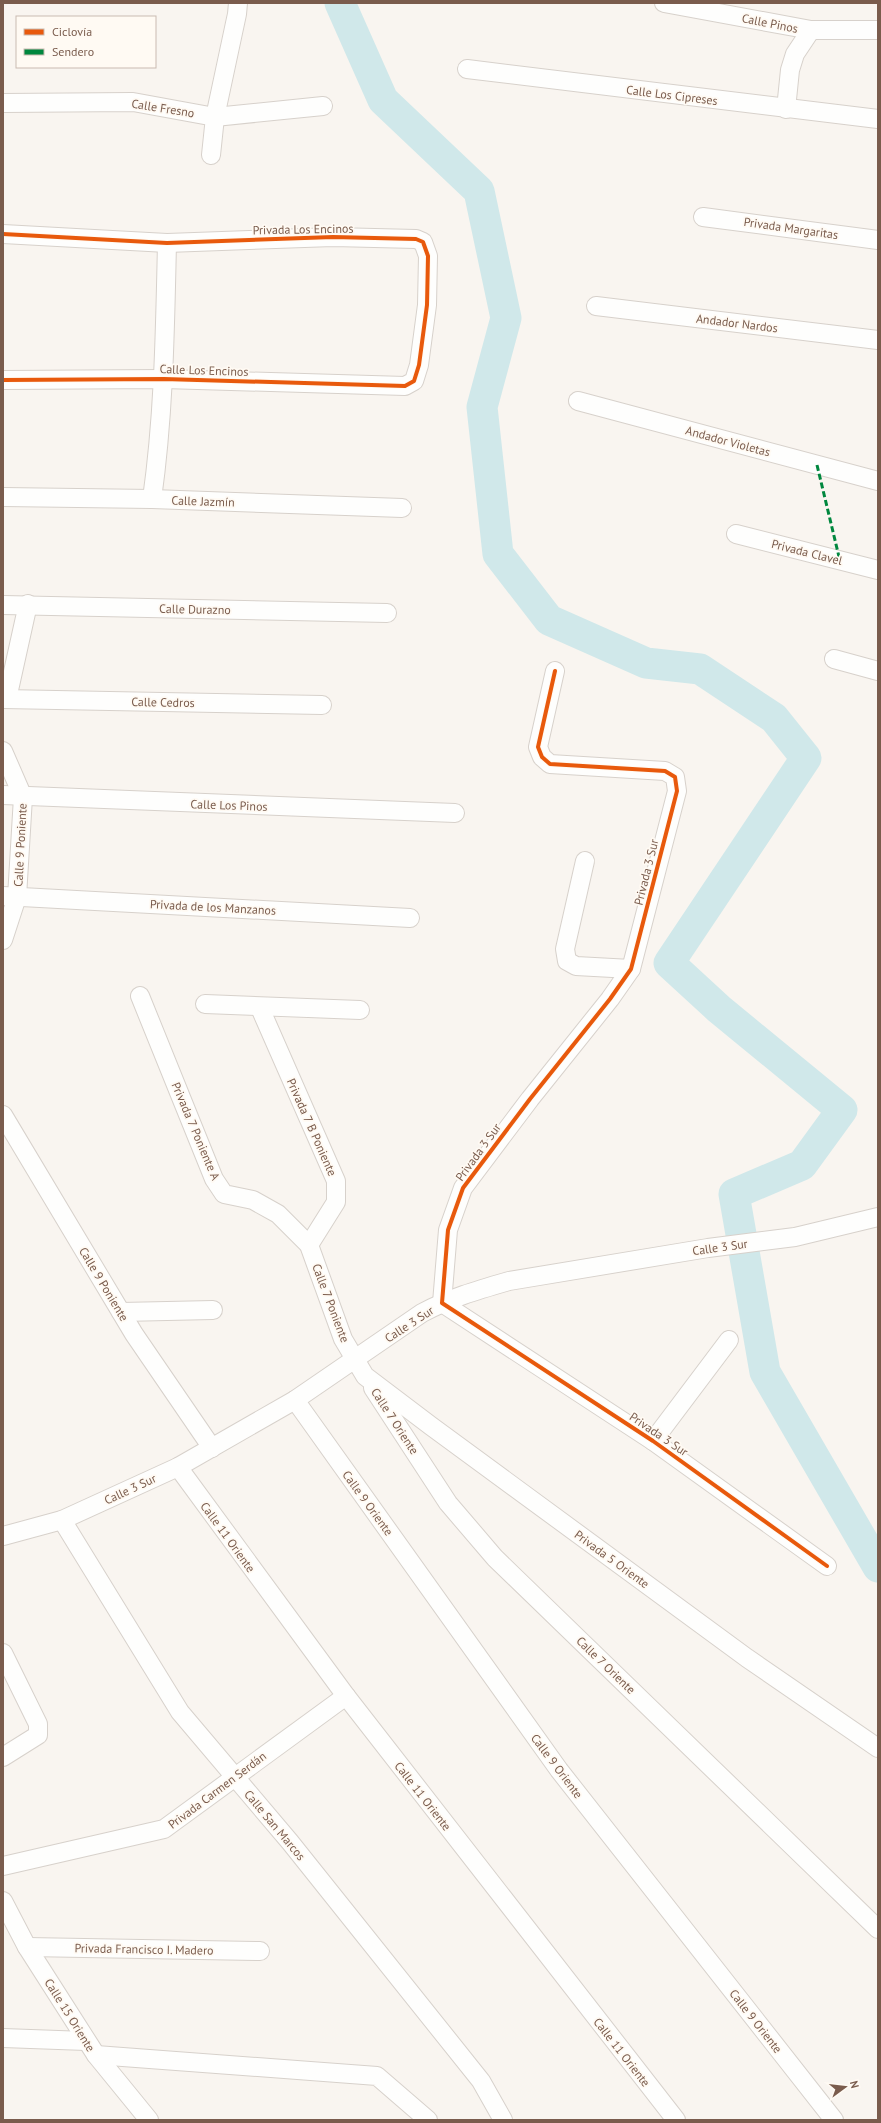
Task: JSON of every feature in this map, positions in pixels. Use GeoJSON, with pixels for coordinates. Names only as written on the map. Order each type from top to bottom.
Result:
{"type":"FeatureCollection","features":[{"type":"Feature","properties":{"kind":"street"},"geometry":{"type":"LineString","coordinates":[[211,155],[215,117],[238,14],[238,3]]}},
{"type":"Feature","properties":{"kind":"street","name":"Calle Pinos"},"geometry":{"type":"LineString","coordinates":[[664,3],[727,8],[811,30],[878,30]]}},
{"type":"Feature","properties":{"kind":"street"},"geometry":{"type":"LineString","coordinates":[[786,109],[790,70],[793,59],[811,30]]}},
{"type":"Feature","properties":{"kind":"street","name":"Calle Los Cipreses"},"geometry":{"type":"LineString","coordinates":[[467,69],[878,119]]}},
{"type":"Feature","properties":{"kind":"street","name":"Calle Fresno"},"geometry":{"type":"LineString","coordinates":[[3,103],[134,102],[215,117],[323,106]]}},
{"type":"Feature","properties":{"kind":"street","name":"Privada Margaritas"},"geometry":{"type":"LineString","coordinates":[[703,217],[878,240]]}},
{"type":"Feature","properties":{"kind":"street","name":"Privada Los Encinos"},"geometry":{"type":"LineString","coordinates":[[3,234],[167,243],[333,237],[416,238],[424,242],[428,256],[427,305],[419,365],[414,381],[405,386]]}},
{"type":"Feature","properties":{"kind":"street"},"geometry":{"type":"LineString","coordinates":[[152,499],[158,453],[164,379],[167,243]]}},
{"type":"Feature","properties":{"kind":"street","name":"Andador Nardos"},"geometry":{"type":"LineString","coordinates":[[596,306],[878,340]]}},
{"type":"Feature","properties":{"kind":"street","name":"Calle Los Encinos"},"geometry":{"type":"LineString","coordinates":[[3,380],[164,379],[405,386]]}},
{"type":"Feature","properties":{"kind":"street","name":"Andador Violetas"},"geometry":{"type":"LineString","coordinates":[[578,400],[878,482]]}},
{"type":"Feature","properties":{"kind":"street","name":"Calle Jazmín"},"geometry":{"type":"LineString","coordinates":[[3,497],[152,499],[402,508]]}},
{"type":"Feature","properties":{"kind":"street","name":"Privada Clavel"},"geometry":{"type":"LineString","coordinates":[[736,534],[878,570]]}},
{"type":"Feature","properties":{"kind":"street"},"geometry":{"type":"LineString","coordinates":[[5,699],[28,604]]}},
{"type":"Feature","properties":{"kind":"street","name":"Calle Durazno"},"geometry":{"type":"LineString","coordinates":[[3,605],[28,604],[388,613]]}},
{"type":"Feature","properties":{"kind":"street"},"geometry":{"type":"LineString","coordinates":[[834,659],[878,671]]}},
{"type":"Feature","properties":{"kind":"street","name":"Privada 3 Sur"},"geometry":{"type":"LineString","coordinates":[[555,671],[538,747],[542,757],[550,764],[665,771],[675,777],[677,791],[630,969],[610,999],[530,1099],[463,1188],[448,1230],[442,1303],[653,1441],[827,1566]]}},
{"type":"Feature","properties":{"kind":"street","name":"Calle Cedros"},"geometry":{"type":"LineString","coordinates":[[5,699],[322,705]]}},
{"type":"Feature","properties":{"kind":"street","name":"Calle 9 Poniente"},"geometry":{"type":"LineString","coordinates":[[3,751],[23,797],[3,940]]}},
{"type":"Feature","properties":{"kind":"street","name":"Calle Los Pinos"},"geometry":{"type":"LineString","coordinates":[[3,795],[455,814]]}},
{"type":"Feature","properties":{"kind":"street"},"geometry":{"type":"LineString","coordinates":[[585,861],[565,949],[567,960],[576,966],[630,969]]}},
{"type":"Feature","properties":{"kind":"street","name":"Privada de los Manzanos"},"geometry":{"type":"LineString","coordinates":[[10,896],[410,918]]}},
{"type":"Feature","properties":{"kind":"street","name":"Privada 7 Poniente A"},"geometry":{"type":"LineString","coordinates":[[140,996],[214,1179],[224,1194],[253,1200],[278,1214],[309,1245]]}},
{"type":"Feature","properties":{"kind":"street"},"geometry":{"type":"LineString","coordinates":[[205,1004],[260,1008],[360,1010]]}},
{"type":"Feature","properties":{"kind":"street","name":"Privada 7 B Poniente"},"geometry":{"type":"LineString","coordinates":[[260,1008],[336,1181],[336,1202],[309,1245]]}},
{"type":"Feature","properties":{"kind":"street","name":"Calle 9 Poniente"},"geometry":{"type":"LineString","coordinates":[[3,1115],[121,1312],[212,1448]]}},
{"type":"Feature","properties":{"kind":"street","name":"Calle 3 Sur"},"geometry":{"type":"LineString","coordinates":[[6,1531],[62,1520],[178,1467],[295,1400],[422,1313],[442,1303],[476,1290],[509,1282],[708,1248],[795,1237],[878,1217]]}},
{"type":"Feature","properties":{"kind":"street","name":"Calle 7 Poniente"},"geometry":{"type":"LineString","coordinates":[[309,1245],[343,1339],[355,1360]]}},
{"type":"Feature","properties":{"kind":"street"},"geometry":{"type":"LineString","coordinates":[[121,1312],[213,1310]]}},
{"type":"Feature","properties":{"kind":"street"},"geometry":{"type":"LineString","coordinates":[[653,1441],[728,1340]]}},
{"type":"Feature","properties":{"kind":"street","name":"Privada 5 Oriente"},"geometry":{"type":"LineString","coordinates":[[355,1360],[365,1376],[431,1426],[747,1658],[878,1748]]}},
{"type":"Feature","properties":{"kind":"street","name":"Calle 7 Oriente"},"geometry":{"type":"LineString","coordinates":[[365,1376],[448,1503],[495,1558],[878,1929]]}},
{"type":"Feature","properties":{"kind":"street","name":"Calle 9 Oriente"},"geometry":{"type":"LineString","coordinates":[[295,1400],[559,1770],[834,2120]]}},
{"type":"Feature","properties":{"kind":"street","name":"Calle 11 Oriente"},"geometry":{"type":"LineString","coordinates":[[178,1467],[346,1696],[676,2120]]}},
{"type":"Feature","properties":{"kind":"street","name":"Calle San Marcos"},"geometry":{"type":"LineString","coordinates":[[62,1520],[180,1712],[235,1776],[481,2081],[502,2120]]}},
{"type":"Feature","properties":{"kind":"street"},"geometry":{"type":"LineString","coordinates":[[3,1653],[38,1724],[38,1735],[3,1757]]}},
{"type":"Feature","properties":{"kind":"street","name":"Privada Carmen Serdán"},"geometry":{"type":"LineString","coordinates":[[3,1866],[164,1829],[346,1696]]}},
{"type":"Feature","properties":{"kind":"street","name":"Calle 15 Oriente"},"geometry":{"type":"LineString","coordinates":[[3,1901],[28,1946],[91,2048],[149,2120]]}},
{"type":"Feature","properties":{"kind":"street","name":"Privada Francisco I. Madero"},"geometry":{"type":"LineString","coordinates":[[28,1946],[260,1951]]}},
{"type":"Feature","properties":{"kind":"street"},"geometry":{"type":"LineString","coordinates":[[3,2038],[377,2076],[428,2120]]}},
{"type":"Feature","properties":{"kind":"waterway"},"geometry":{"type":"LineString","coordinates":[[340,3],[383,100],[479,191],[506,318],[482,407],[498,554],[549,620],[646,663],[700,669],[774,718],[806,758],[669,963],[719,1009],[842,1110],[802,1165],[734,1194],[765,1372],[878,1567]]}},
{"type":"Feature","properties":{"kind":"marked path"},"geometry":{"type":"LineString","coordinates":[[817,465],[840,561]]}},
{"type":"Feature","properties":{"kind":"cycle path"},"geometry":{"type":"LineString","coordinates":[[3,234],[167,243],[333,237],[416,239],[423,242],[428,256],[427,305],[419,365],[414,381],[405,386],[164,379],[3,380]]}},
{"type":"Feature","properties":{"kind":"cycle path"},"geometry":{"type":"LineString","coordinates":[[555,671],[538,747],[542,757],[550,764],[665,771],[675,777],[677,791],[631,969],[610,999],[530,1099],[463,1188],[448,1230],[442,1303],[653,1441],[827,1566]]}}]}
